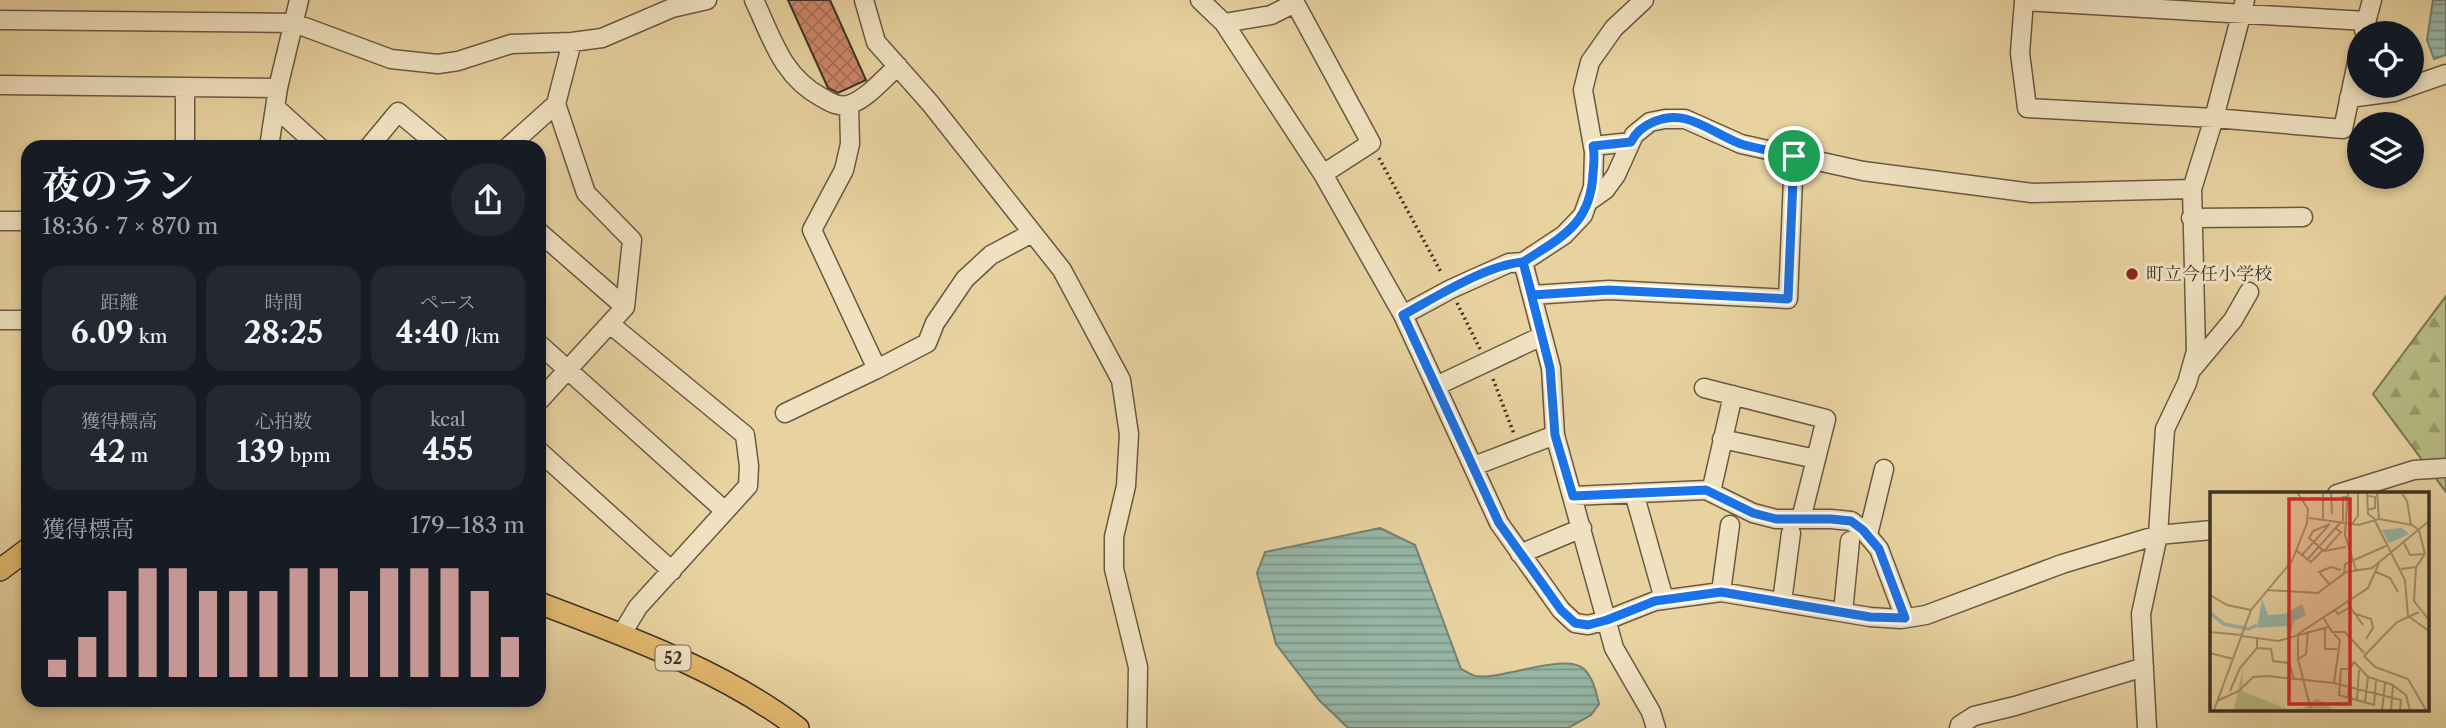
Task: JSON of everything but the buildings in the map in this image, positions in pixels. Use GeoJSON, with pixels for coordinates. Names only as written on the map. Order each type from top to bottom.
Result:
{"type":"FeatureCollection","features":[{"type":"Feature","properties":{"kind":"main road"},"geometry":{"type":"LineString","coordinates":[[0,570],[21,554]]}},
{"type":"Feature","properties":{"kind":"main road","name":"52"},"geometry":{"type":"LineString","coordinates":[[546,606],[621,635],[748,694],[798,728]]}},
{"type":"Feature","properties":{"kind":"street"},"geometry":{"type":"LineString","coordinates":[[270,140],[278,88],[299,0]]}},
{"type":"Feature","properties":{"kind":"street"},"geometry":{"type":"LineString","coordinates":[[0,20],[294,23],[391,59],[426,64],[458,61],[511,44],[602,38],[672,8],[707,0]]}},
{"type":"Feature","properties":{"kind":"street"},"geometry":{"type":"LineString","coordinates":[[754,0],[784,64],[796,81],[835,105],[849,105],[863,98],[898,66]]}},
{"type":"Feature","properties":{"kind":"street"},"geometry":{"type":"LineString","coordinates":[[864,0],[876,42],[970,152],[1062,270],[1121,380],[1129,433],[1126,486],[1114,537],[1114,569],[1138,667],[1138,728]]}},
{"type":"Feature","properties":{"kind":"street"},"geometry":{"type":"LineString","coordinates":[[1200,0],[1224,23],[1323,174],[1403,315],[1499,523],[1561,610],[1575,623],[1588,625],[1607,620],[1664,599],[1721,592],[1870,617],[1905,618],[1926,615],[2062,564],[2158,535],[2210,530]]}},
{"type":"Feature","properties":{"kind":"street"},"geometry":{"type":"LineString","coordinates":[[1403,315],[1451,289],[1509,264],[1523,262],[1564,235],[1584,215],[1593,187],[1593,146],[1583,90],[1590,62],[1614,28],[1644,0]]}},
{"type":"Feature","properties":{"kind":"street"},"geometry":{"type":"LineString","coordinates":[[2017,0],[2243,7],[2347,24]]}},
{"type":"Feature","properties":{"kind":"street"},"geometry":{"type":"LineString","coordinates":[[2366,21],[2372,0]]}},
{"type":"Feature","properties":{"kind":"street"},"geometry":{"type":"LineString","coordinates":[[1224,23],[1271,15],[1297,1],[1371,144],[1323,174]]}},
{"type":"Feature","properties":{"kind":"street"},"geometry":{"type":"LineString","coordinates":[[2024,1],[2020,53],[2027,108],[2214,118],[2343,129],[2349,99],[2394,92],[2446,74]]}},
{"type":"Feature","properties":{"kind":"street"},"geometry":{"type":"LineString","coordinates":[[2147,728],[2141,614],[2158,535],[2165,429],[2193,368],[2196,351],[2192,189],[2243,7]]}},
{"type":"Feature","properties":{"kind":"street"},"geometry":{"type":"LineString","coordinates":[[546,394],[625,307],[632,240],[586,193],[556,104],[572,42]]}},
{"type":"Feature","properties":{"kind":"street"},"geometry":{"type":"LineString","coordinates":[[0,85],[278,88]]}},
{"type":"Feature","properties":{"kind":"street"},"geometry":{"type":"LineString","coordinates":[[185,88],[185,140]]}},
{"type":"Feature","properties":{"kind":"street"},"geometry":{"type":"LineString","coordinates":[[516,140],[556,104]]}},
{"type":"Feature","properties":{"kind":"street"},"geometry":{"type":"LineString","coordinates":[[849,105],[850,144],[844,170],[812,230],[877,369]]}},
{"type":"Feature","properties":{"kind":"street"},"geometry":{"type":"LineString","coordinates":[[275,107],[311,140]]}},
{"type":"Feature","properties":{"kind":"street"},"geometry":{"type":"LineString","coordinates":[[375,140],[398,112],[432,140]]}},
{"type":"Feature","properties":{"kind":"street"},"geometry":{"type":"LineString","coordinates":[[1588,202],[1605,190],[1616,175],[1634,135],[1650,122],[1665,118],[1685,118],[1741,144],[1863,171],[2032,193],[2192,189]]}},
{"type":"Feature","properties":{"kind":"street"},"geometry":{"type":"LineString","coordinates":[[1593,146],[1631,142]]}},
{"type":"Feature","properties":{"kind":"street"},"geometry":{"type":"LineString","coordinates":[[1532,295],[1609,290],[1788,299],[1794,156]]}},
{"type":"Feature","properties":{"kind":"street"},"geometry":{"type":"LineString","coordinates":[[2191,218],[2303,217]]}},
{"type":"Feature","properties":{"kind":"street"},"geometry":{"type":"LineString","coordinates":[[0,221],[21,221]]}},
{"type":"Feature","properties":{"kind":"street"},"geometry":{"type":"LineString","coordinates":[[785,412],[927,343],[935,323],[965,279],[990,255],[1032,233]]}},
{"type":"Feature","properties":{"kind":"street"},"geometry":{"type":"LineString","coordinates":[[546,238],[625,307]]}},
{"type":"Feature","properties":{"kind":"street"},"geometry":{"type":"LineString","coordinates":[[1523,262],[1550,368],[1555,435],[1614,648],[1651,712],[1656,728]]}},
{"type":"Feature","properties":{"kind":"street"},"geometry":{"type":"LineString","coordinates":[[2193,368],[2233,320],[2249,292]]}},
{"type":"Feature","properties":{"kind":"street"},"geometry":{"type":"LineString","coordinates":[[0,320],[21,320]]}},
{"type":"Feature","properties":{"kind":"street"},"geometry":{"type":"LineString","coordinates":[[610,324],[745,435],[749,466],[748,486],[638,607],[621,635]]}},
{"type":"Feature","properties":{"kind":"street"},"geometry":{"type":"LineString","coordinates":[[1436,386],[1542,336]]}},
{"type":"Feature","properties":{"kind":"street"},"geometry":{"type":"LineString","coordinates":[[546,350],[725,511]]}},
{"type":"Feature","properties":{"kind":"street"},"geometry":{"type":"LineString","coordinates":[[1704,388],[1826,419],[1796,526],[1782,602]]}},
{"type":"Feature","properties":{"kind":"street"},"geometry":{"type":"LineString","coordinates":[[1711,492],[1732,395]]}},
{"type":"Feature","properties":{"kind":"street"},"geometry":{"type":"LineString","coordinates":[[1474,466],[1555,435]]}},
{"type":"Feature","properties":{"kind":"street"},"geometry":{"type":"LineString","coordinates":[[1722,439],[1816,459]]}},
{"type":"Feature","properties":{"kind":"street"},"geometry":{"type":"LineString","coordinates":[[546,457],[672,570]]}},
{"type":"Feature","properties":{"kind":"street"},"geometry":{"type":"LineString","coordinates":[[2343,492],[2414,470],[2446,468]]}},
{"type":"Feature","properties":{"kind":"street"},"geometry":{"type":"LineString","coordinates":[[1868,536],[1884,469]]}},
{"type":"Feature","properties":{"kind":"street"},"geometry":{"type":"LineString","coordinates":[[1573,496],[1706,490],[1753,513],[1796,526],[1851,521],[1879,549],[1905,618]]}},
{"type":"Feature","properties":{"kind":"street"},"geometry":{"type":"LineString","coordinates":[[1634,493],[1664,599]]}},
{"type":"Feature","properties":{"kind":"street"},"geometry":{"type":"LineString","coordinates":[[1721,592],[1730,525]]}},
{"type":"Feature","properties":{"kind":"street"},"geometry":{"type":"LineString","coordinates":[[1520,554],[1582,528]]}},
{"type":"Feature","properties":{"kind":"street"},"geometry":{"type":"LineString","coordinates":[[1843,612],[1850,541]]}},
{"type":"Feature","properties":{"kind":"street"},"geometry":{"type":"LineString","coordinates":[[1959,728],[1974,716],[2144,667]]}},
{"type":"Feature","properties":{"kind":"green space"},"geometry":{"type":"Polygon","coordinates":[[[2446,296],[2446,492],[2373,394],[2446,296]]]}},
{"type":"Feature","properties":{"kind":"shaded area"},"geometry":{"type":"Polygon","coordinates":[[[2433,0],[2446,0],[2446,55],[2434,59],[2427,40],[2433,0]]]}},
{"type":"Feature","properties":{"kind":"shaded area"},"geometry":{"type":"Polygon","coordinates":[[[1380,528],[1415,545],[1461,669],[1474,675],[1487,676],[1563,663],[1575,665],[1584,669],[1595,690],[1599,704],[1591,715],[1568,728],[1348,728],[1319,700],[1276,644],[1257,573],[1265,552],[1380,528]]]}},
{"type":"Feature","properties":{"kind":"place","name":"町立今任小学校"},"geometry":{"type":"Point","coordinates":[2132,274]}},
{"type":"Feature","properties":{"kind":"route"},"geometry":{"type":"LineString","coordinates":[[1794,156],[1741,144],[1685,118],[1665,118],[1650,122],[1634,135],[1631,142],[1593,146],[1593,187],[1584,215],[1564,235],[1523,262],[1550,368],[1555,435],[1573,496],[1706,490],[1753,513],[1776,519],[1851,521],[1863,530],[1879,549],[1905,618],[1870,617],[1721,592],[1655,601],[1607,620],[1588,625],[1575,623],[1541,584],[1499,523],[1403,315],[1451,289],[1509,264],[1523,262],[1532,295],[1609,290],[1788,299],[1794,156]]}}]}
